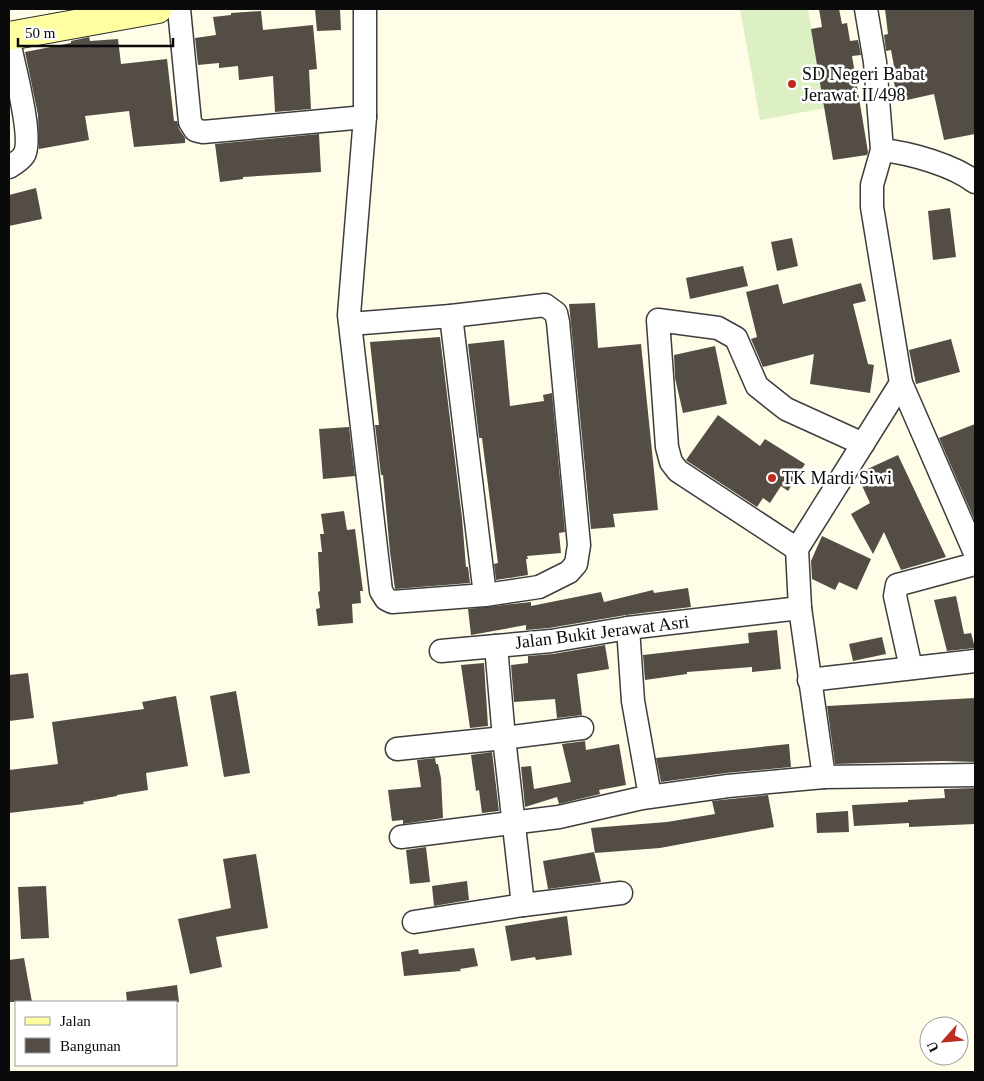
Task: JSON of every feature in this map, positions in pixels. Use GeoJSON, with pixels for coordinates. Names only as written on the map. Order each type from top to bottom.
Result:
{"type":"FeatureCollection","features":[{"type":"Feature","properties":{"kind":"street"},"geometry":{"type":"LineString","coordinates":[[9,36],[158,9]]}},
{"type":"Feature","properties":{"kind":"street"},"geometry":{"type":"LineString","coordinates":[[179,9],[190,122],[195,130],[203,132],[365,117]]}},
{"type":"Feature","properties":{"kind":"street"},"geometry":{"type":"LineString","coordinates":[[350,324],[451,316],[545,305],[556,314],[579,545],[576,564],[569,572],[539,587],[484,595],[392,602],[386,599],[381,591],[350,324],[350,301],[365,117],[364,9]]}},
{"type":"Feature","properties":{"kind":"street"},"geometry":{"type":"LineString","coordinates":[[866,9],[875,62],[882,150],[872,185],[872,207],[901,383],[975,553]]}},
{"type":"Feature","properties":{"kind":"street"},"geometry":{"type":"LineString","coordinates":[[9,41],[28,141],[24,155],[9,167]]}},
{"type":"Feature","properties":{"kind":"street"},"geometry":{"type":"LineString","coordinates":[[882,150],[903,152],[964,174],[975,182]]}},
{"type":"Feature","properties":{"kind":"street"},"geometry":{"type":"LineString","coordinates":[[451,316],[484,595]]}},
{"type":"Feature","properties":{"kind":"street"},"geometry":{"type":"LineString","coordinates":[[797,549],[678,470],[671,462],[667,447],[658,320],[718,328],[736,338],[758,386],[786,409],[863,444]]}},
{"type":"Feature","properties":{"kind":"street"},"geometry":{"type":"LineString","coordinates":[[824,776],[800,608],[797,549],[901,383]]}},
{"type":"Feature","properties":{"kind":"street"},"geometry":{"type":"LineString","coordinates":[[911,668],[895,596],[897,585],[975,564]]}},
{"type":"Feature","properties":{"kind":"street","name":"Jalan Bukit Jerawat Asri"},"geometry":{"type":"LineString","coordinates":[[523,905],[504,738],[496,646],[550,641],[628,628],[800,608]]}},
{"type":"Feature","properties":{"kind":"street"},"geometry":{"type":"LineString","coordinates":[[628,628],[634,701],[650,796]]}},
{"type":"Feature","properties":{"kind":"street"},"geometry":{"type":"LineString","coordinates":[[441,651],[496,646]]}},
{"type":"Feature","properties":{"kind":"street"},"geometry":{"type":"LineString","coordinates":[[809,680],[975,661]]}},
{"type":"Feature","properties":{"kind":"street"},"geometry":{"type":"LineString","coordinates":[[397,749],[582,728]]}},
{"type":"Feature","properties":{"kind":"street"},"geometry":{"type":"LineString","coordinates":[[401,837],[559,817],[650,796],[728,786],[824,776],[975,775]]}},
{"type":"Feature","properties":{"kind":"street"},"geometry":{"type":"LineString","coordinates":[[414,922],[523,905],[621,893]]}},
{"type":"Feature","properties":{"kind":"green space"},"geometry":{"type":"Polygon","coordinates":[[[740,9],[808,9],[825,108],[760,120],[740,9]]]}},
{"type":"Feature","properties":{"kind":"building"},"geometry":{"type":"Polygon","coordinates":[[[315,9],[340,9],[341,30],[317,31],[315,9]]]}},
{"type":"Feature","properties":{"kind":"building"},"geometry":{"type":"Polygon","coordinates":[[[819,9],[839,9],[842,24],[847,23],[850,41],[858,40],[861,55],[852,56],[867,155],[833,160],[811,29],[822,27],[819,9]]]}},
{"type":"Feature","properties":{"kind":"building"},"geometry":{"type":"Polygon","coordinates":[[[885,9],[975,9],[975,134],[944,140],[934,94],[898,102],[894,82],[897,82],[891,50],[886,51],[884,35],[888,34],[885,9]]]}},
{"type":"Feature","properties":{"kind":"building"},"geometry":{"type":"Polygon","coordinates":[[[261,11],[263,30],[313,25],[317,69],[309,70],[311,109],[275,112],[273,76],[239,80],[238,66],[219,68],[219,63],[198,65],[195,38],[216,35],[213,17],[231,15],[231,13],[261,11]]]}},
{"type":"Feature","properties":{"kind":"building"},"geometry":{"type":"Polygon","coordinates":[[[89,37],[90,41],[118,39],[121,64],[167,59],[174,121],[177,121],[179,129],[185,138],[185,143],[134,147],[129,111],[85,116],[89,140],[39,149],[38,115],[25,52],[71,43],[71,41],[89,37]]]}},
{"type":"Feature","properties":{"kind":"building"},"geometry":{"type":"Polygon","coordinates":[[[319,134],[321,172],[243,177],[243,179],[220,182],[215,144],[319,134]]]}},
{"type":"Feature","properties":{"kind":"building"},"geometry":{"type":"Polygon","coordinates":[[[36,188],[42,219],[9,226],[9,195],[36,188]]]}},
{"type":"Feature","properties":{"kind":"building"},"geometry":{"type":"Polygon","coordinates":[[[950,208],[956,257],[933,260],[928,211],[950,208]]]}},
{"type":"Feature","properties":{"kind":"building"},"geometry":{"type":"Polygon","coordinates":[[[792,238],[798,266],[777,271],[771,242],[792,238]]]}},
{"type":"Feature","properties":{"kind":"building"},"geometry":{"type":"Polygon","coordinates":[[[743,266],[748,286],[690,299],[686,278],[743,266]]]}},
{"type":"Feature","properties":{"kind":"building"},"geometry":{"type":"Polygon","coordinates":[[[861,283],[866,301],[853,304],[868,364],[874,365],[870,393],[810,384],[814,354],[763,367],[751,339],[757,337],[746,292],[778,284],[783,304],[861,283]]]}},
{"type":"Feature","properties":{"kind":"building"},"geometry":{"type":"Polygon","coordinates":[[[595,303],[598,348],[641,344],[658,510],[613,514],[615,527],[591,529],[569,304],[595,303]]]}},
{"type":"Feature","properties":{"kind":"building"},"geometry":{"type":"Polygon","coordinates":[[[440,337],[462,518],[466,567],[468,567],[470,583],[395,589],[383,475],[381,475],[375,425],[379,425],[370,342],[440,337]]]}},
{"type":"Feature","properties":{"kind":"building"},"geometry":{"type":"Polygon","coordinates":[[[951,339],[960,372],[916,384],[909,350],[951,339]]]}},
{"type":"Feature","properties":{"kind":"building"},"geometry":{"type":"Polygon","coordinates":[[[504,340],[510,406],[544,401],[543,395],[552,393],[565,532],[559,533],[561,553],[527,556],[528,575],[496,580],[494,564],[498,563],[482,438],[479,438],[468,344],[504,340]]]}},
{"type":"Feature","properties":{"kind":"building"},"geometry":{"type":"Polygon","coordinates":[[[715,346],[727,404],[683,413],[675,378],[674,355],[715,346]]]}},
{"type":"Feature","properties":{"kind":"building"},"geometry":{"type":"Polygon","coordinates":[[[718,415],[760,446],[765,439],[805,464],[788,491],[781,486],[770,503],[763,498],[757,507],[686,460],[718,415]]]}},
{"type":"Feature","properties":{"kind":"building"},"geometry":{"type":"Polygon","coordinates":[[[975,424],[975,521],[939,438],[975,424]]]}},
{"type":"Feature","properties":{"kind":"building"},"geometry":{"type":"Polygon","coordinates":[[[349,427],[355,476],[323,479],[319,429],[349,427]]]}},
{"type":"Feature","properties":{"kind":"building"},"geometry":{"type":"Polygon","coordinates":[[[898,455],[946,557],[901,570],[884,532],[873,554],[851,514],[870,503],[858,477],[861,472],[898,455]]]}},
{"type":"Feature","properties":{"kind":"building"},"geometry":{"type":"Polygon","coordinates":[[[344,511],[347,530],[355,529],[363,591],[360,591],[361,603],[352,604],[353,623],[318,626],[316,609],[320,608],[318,592],[320,591],[318,552],[322,552],[320,534],[324,534],[321,514],[344,511]]]}},
{"type":"Feature","properties":{"kind":"building"},"geometry":{"type":"Polygon","coordinates":[[[822,536],[871,559],[857,590],[839,582],[835,590],[812,579],[811,561],[822,536]]]}},
{"type":"Feature","properties":{"kind":"building"},"geometry":{"type":"Polygon","coordinates":[[[688,588],[691,607],[626,615],[549,628],[526,630],[526,625],[471,635],[468,609],[531,602],[531,606],[601,592],[604,602],[653,590],[654,593],[688,588]]]}},
{"type":"Feature","properties":{"kind":"building"},"geometry":{"type":"Polygon","coordinates":[[[956,596],[964,634],[971,633],[975,648],[947,651],[934,600],[956,596]]]}},
{"type":"Feature","properties":{"kind":"building"},"geometry":{"type":"Polygon","coordinates":[[[777,630],[781,669],[752,672],[752,667],[687,672],[687,674],[645,680],[643,655],[749,643],[748,633],[777,630]]]}},
{"type":"Feature","properties":{"kind":"building"},"geometry":{"type":"Polygon","coordinates":[[[882,637],[886,654],[853,661],[849,644],[882,637]]]}},
{"type":"Feature","properties":{"kind":"building"},"geometry":{"type":"Polygon","coordinates":[[[605,645],[609,669],[577,674],[582,715],[557,718],[555,699],[514,702],[511,665],[528,663],[528,656],[553,654],[605,645]]]}},
{"type":"Feature","properties":{"kind":"building"},"geometry":{"type":"Polygon","coordinates":[[[484,663],[488,726],[470,728],[461,665],[484,663]]]}},
{"type":"Feature","properties":{"kind":"building"},"geometry":{"type":"Polygon","coordinates":[[[28,673],[34,718],[9,721],[9,675],[28,673]]]}},
{"type":"Feature","properties":{"kind":"building"},"geometry":{"type":"Polygon","coordinates":[[[236,691],[250,773],[224,777],[210,696],[236,691]]]}},
{"type":"Feature","properties":{"kind":"building"},"geometry":{"type":"Polygon","coordinates":[[[176,696],[188,766],[146,773],[148,790],[83,802],[84,804],[9,813],[9,770],[58,764],[52,722],[144,709],[142,702],[176,696]]]}},
{"type":"Feature","properties":{"kind":"building"},"geometry":{"type":"Polygon","coordinates":[[[975,698],[975,762],[835,764],[827,706],[975,698]]]}},
{"type":"Feature","properties":{"kind":"building"},"geometry":{"type":"Polygon","coordinates":[[[585,741],[586,750],[619,744],[626,785],[599,790],[600,794],[559,804],[557,797],[525,807],[521,767],[531,766],[534,789],[571,782],[562,744],[585,741]]]}},
{"type":"Feature","properties":{"kind":"building"},"geometry":{"type":"Polygon","coordinates":[[[789,744],[791,767],[661,782],[656,758],[789,744]]]}},
{"type":"Feature","properties":{"kind":"building"},"geometry":{"type":"Polygon","coordinates":[[[492,752],[499,811],[482,813],[479,790],[476,791],[471,755],[492,752]]]}},
{"type":"Feature","properties":{"kind":"building"},"geometry":{"type":"Polygon","coordinates":[[[435,758],[441,778],[443,818],[403,824],[403,820],[392,821],[388,790],[421,787],[417,760],[435,758]]]}},
{"type":"Feature","properties":{"kind":"building"},"geometry":{"type":"Polygon","coordinates":[[[975,788],[975,824],[909,827],[909,823],[854,826],[852,805],[945,798],[944,789],[975,788]]]}},
{"type":"Feature","properties":{"kind":"building"},"geometry":{"type":"Polygon","coordinates":[[[768,795],[774,827],[660,848],[595,853],[591,828],[667,822],[715,814],[712,801],[768,795]]]}},
{"type":"Feature","properties":{"kind":"building"},"geometry":{"type":"Polygon","coordinates":[[[848,811],[849,832],[817,833],[816,813],[848,811]]]}},
{"type":"Feature","properties":{"kind":"building"},"geometry":{"type":"Polygon","coordinates":[[[426,847],[430,882],[410,884],[406,850],[426,847]]]}},
{"type":"Feature","properties":{"kind":"building"},"geometry":{"type":"Polygon","coordinates":[[[594,852],[601,882],[548,889],[543,861],[594,852]]]}},
{"type":"Feature","properties":{"kind":"building"},"geometry":{"type":"Polygon","coordinates":[[[256,854],[268,928],[216,937],[222,967],[190,974],[178,919],[231,908],[223,859],[256,854]]]}},
{"type":"Feature","properties":{"kind":"building"},"geometry":{"type":"Polygon","coordinates":[[[467,881],[469,900],[434,906],[432,886],[467,881]]]}},
{"type":"Feature","properties":{"kind":"building"},"geometry":{"type":"Polygon","coordinates":[[[46,886],[49,938],[21,939],[18,887],[46,886]]]}},
{"type":"Feature","properties":{"kind":"building"},"geometry":{"type":"Polygon","coordinates":[[[567,916],[572,955],[536,960],[535,957],[511,961],[505,926],[567,916]]]}},
{"type":"Feature","properties":{"kind":"building"},"geometry":{"type":"Polygon","coordinates":[[[474,948],[478,966],[460,969],[461,971],[404,976],[401,952],[418,949],[419,954],[474,948]]]}},
{"type":"Feature","properties":{"kind":"building"},"geometry":{"type":"Polygon","coordinates":[[[24,958],[32,1001],[10,1002],[9,960],[24,958]]]}},
{"type":"Feature","properties":{"kind":"building"},"geometry":{"type":"Polygon","coordinates":[[[177,985],[179,1002],[127,1001],[126,992],[177,985]]]}},
{"type":"Feature","properties":{"kind":"place","name":"SD Negeri Babat Jerawat II/498"},"geometry":{"type":"Point","coordinates":[792,84]}},
{"type":"Feature","properties":{"kind":"place","name":"TK Mardi Siwi"},"geometry":{"type":"Point","coordinates":[772,478]}}]}
